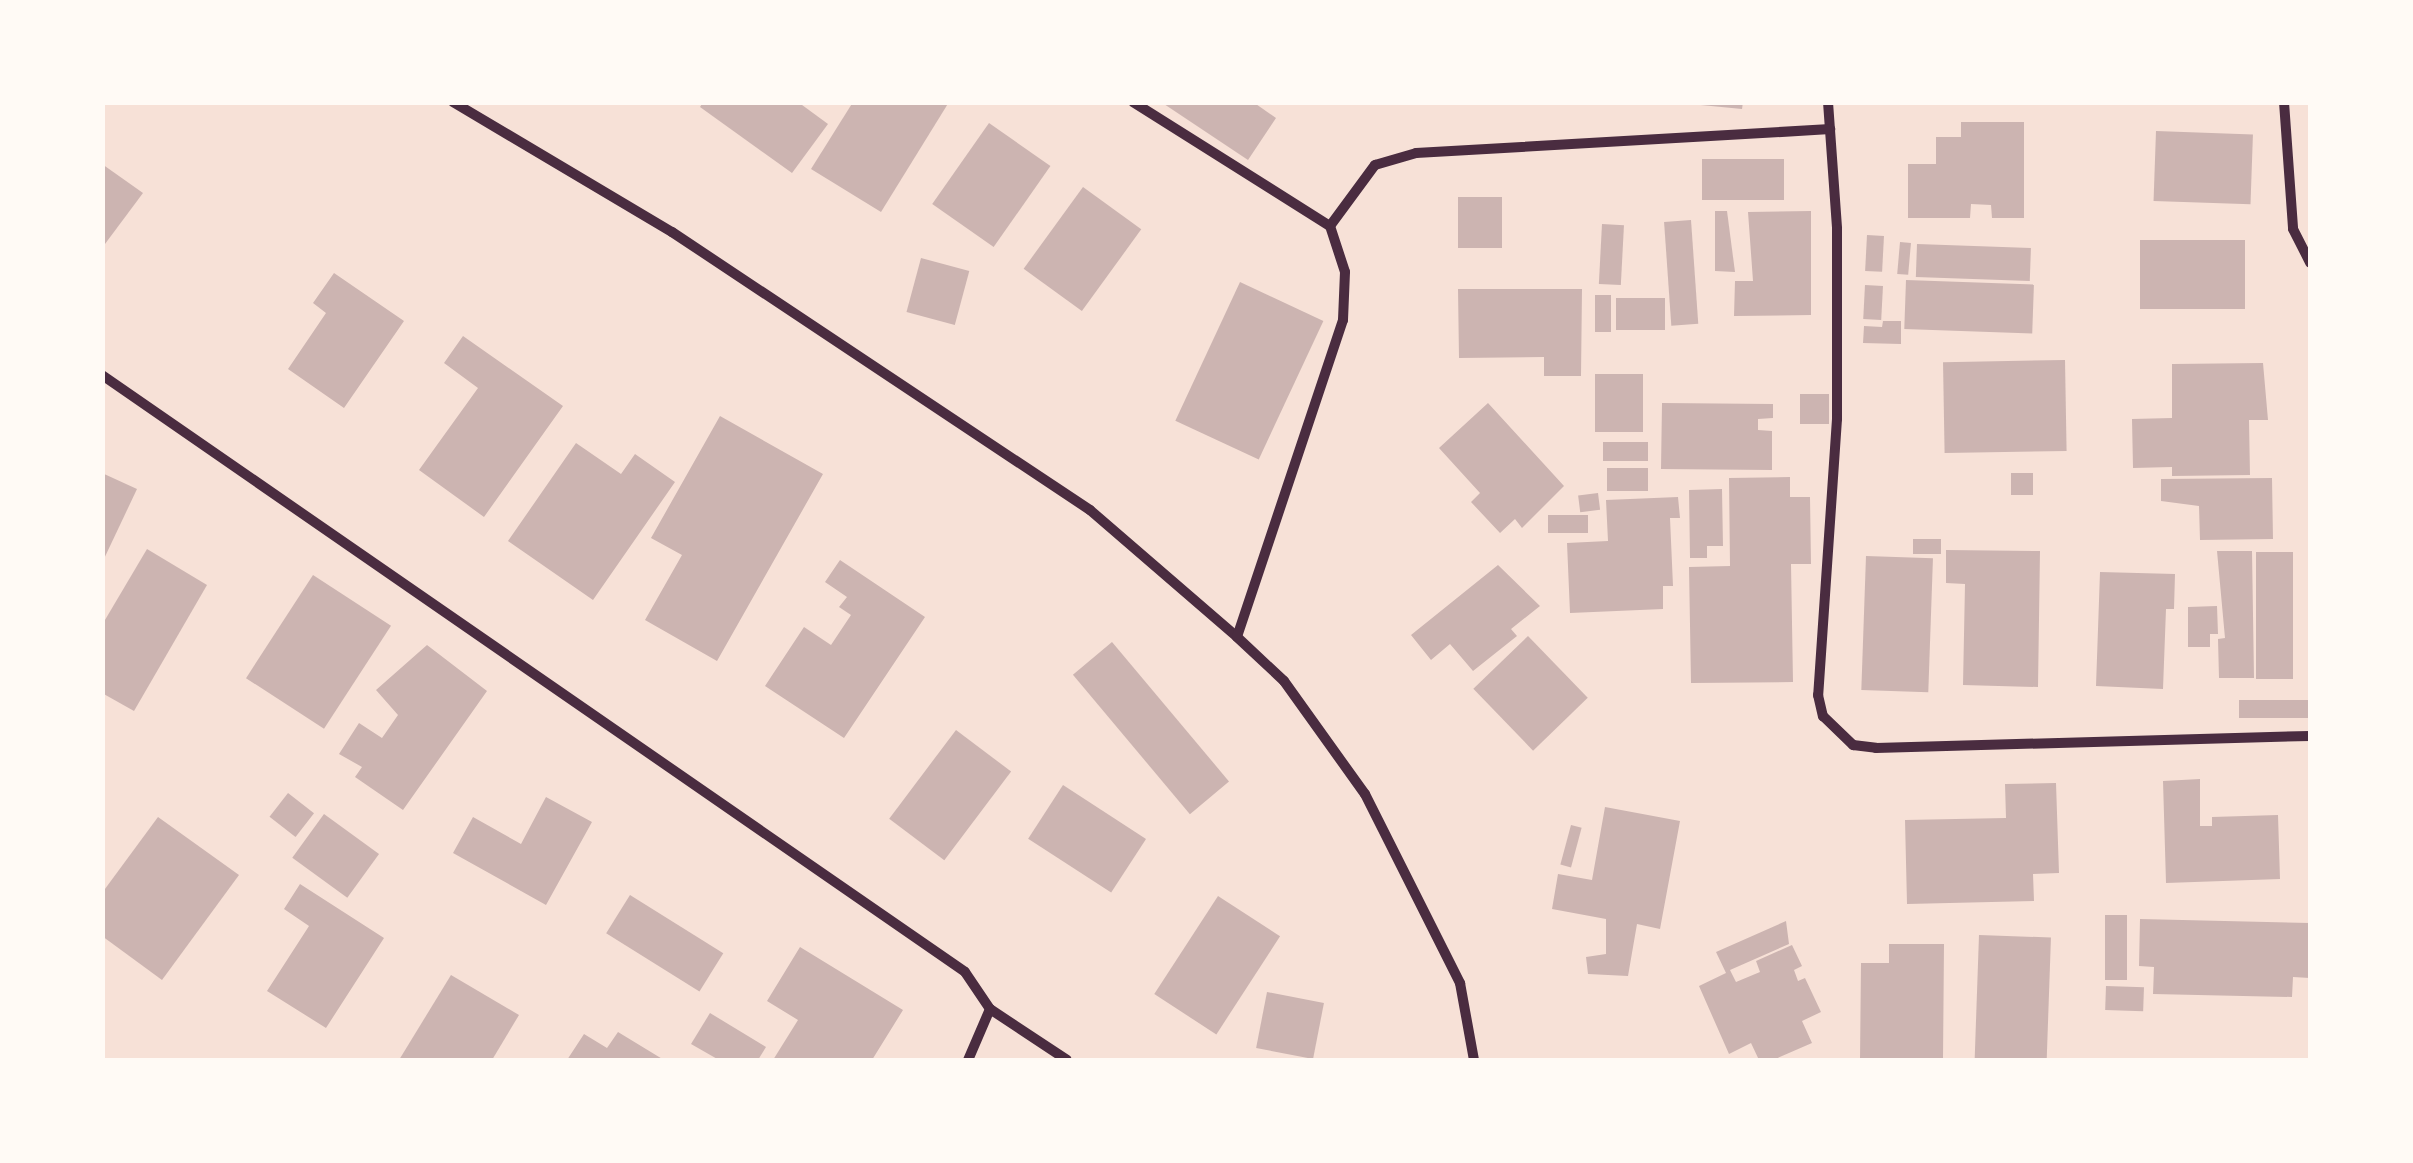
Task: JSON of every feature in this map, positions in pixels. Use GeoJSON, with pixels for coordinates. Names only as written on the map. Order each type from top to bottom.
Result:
{"type":"FeatureCollection","features":[{"type":"Feature","properties":{"kind":"street"},"geometry":{"type":"LineString","coordinates":[[453,102],[672,232],[1090,510],[1237,637],[1284,682],[1365,794],[1460,983],[1474,1060]]}},
{"type":"Feature","properties":{"kind":"street"},"geometry":{"type":"LineString","coordinates":[[1132,102],[1330,226],[1345,272],[1343,320],[1237,637]]}},
{"type":"Feature","properties":{"kind":"street"},"geometry":{"type":"LineString","coordinates":[[1828,102],[1837,419],[1818,694],[1830,725],[1854,745],[1876,748],[2310,736]]}},
{"type":"Feature","properties":{"kind":"street"},"geometry":{"type":"LineString","coordinates":[[2284,102],[2293,229],[2310,263]]}},
{"type":"Feature","properties":{"kind":"street"},"geometry":{"type":"LineString","coordinates":[[1330,226],[1374,165],[1416,152],[1830,129]]}},
{"type":"Feature","properties":{"kind":"street"},"geometry":{"type":"LineString","coordinates":[[102,376],[965,972],[990,1009],[1066,1060]]}},
{"type":"Feature","properties":{"kind":"street"},"geometry":{"type":"LineString","coordinates":[[968,1060],[990,1009]]}},
{"type":"Feature","properties":{"kind":"building"},"geometry":{"type":"Polygon","coordinates":[[[703,102],[798,102],[828,124],[792,173],[700,107],[703,102]]]}},
{"type":"Feature","properties":{"kind":"building"},"geometry":{"type":"Polygon","coordinates":[[[853,102],[949,102],[881,212],[811,169],[853,102]]]}},
{"type":"Feature","properties":{"kind":"building"},"geometry":{"type":"Polygon","coordinates":[[[1161,102],[1253,102],[1276,118],[1248,160],[1161,102]]]}},
{"type":"Feature","properties":{"kind":"building"},"geometry":{"type":"Polygon","coordinates":[[[1670,102],[1743,102],[1742,109],[1670,102]]]}},
{"type":"Feature","properties":{"kind":"building"},"geometry":{"type":"Polygon","coordinates":[[[1961,122],[2024,122],[2024,218],[1992,218],[1991,205],[1971,204],[1970,218],[1908,218],[1908,164],[1936,164],[1936,137],[1961,137],[1961,122]]]}},
{"type":"Feature","properties":{"kind":"building"},"geometry":{"type":"Polygon","coordinates":[[[989,123],[1050,166],[994,247],[932,204],[989,123]]]}},
{"type":"Feature","properties":{"kind":"building"},"geometry":{"type":"Polygon","coordinates":[[[2156,131],[2253,134],[2250,204],[2154,201],[2156,131]]]}},
{"type":"Feature","properties":{"kind":"building"},"geometry":{"type":"Polygon","coordinates":[[[1702,159],[1784,159],[1784,200],[1702,200],[1702,159]]]}},
{"type":"Feature","properties":{"kind":"building"},"geometry":{"type":"Polygon","coordinates":[[[102,164],[143,193],[102,248],[102,164]]]}},
{"type":"Feature","properties":{"kind":"building"},"geometry":{"type":"Polygon","coordinates":[[[1083,187],[1141,229],[1082,311],[1024,269],[1083,187]]]}},
{"type":"Feature","properties":{"kind":"building"},"geometry":{"type":"Polygon","coordinates":[[[1458,197],[1502,197],[1502,248],[1458,248],[1458,197]]]}},
{"type":"Feature","properties":{"kind":"building"},"geometry":{"type":"Polygon","coordinates":[[[1715,211],[1727,211],[1735,272],[1715,271],[1715,211]]]}},
{"type":"Feature","properties":{"kind":"building"},"geometry":{"type":"Polygon","coordinates":[[[1811,211],[1811,315],[1734,316],[1735,281],[1753,281],[1748,212],[1811,211]]]}},
{"type":"Feature","properties":{"kind":"building"},"geometry":{"type":"Polygon","coordinates":[[[1691,220],[1698,324],[1671,326],[1664,222],[1691,220]]]}},
{"type":"Feature","properties":{"kind":"building"},"geometry":{"type":"Polygon","coordinates":[[[1602,224],[1624,225],[1621,285],[1599,284],[1602,224]]]}},
{"type":"Feature","properties":{"kind":"building"},"geometry":{"type":"Polygon","coordinates":[[[1867,235],[1884,236],[1882,272],[1865,271],[1867,235]]]}},
{"type":"Feature","properties":{"kind":"building"},"geometry":{"type":"Polygon","coordinates":[[[2140,240],[2245,240],[2245,309],[2140,309],[2140,240]]]}},
{"type":"Feature","properties":{"kind":"building"},"geometry":{"type":"Polygon","coordinates":[[[1900,242],[1911,243],[1908,275],[1897,274],[1900,242]]]}},
{"type":"Feature","properties":{"kind":"building"},"geometry":{"type":"Polygon","coordinates":[[[1917,244],[2031,248],[2030,281],[1916,277],[1917,244]]]}},
{"type":"Feature","properties":{"kind":"building"},"geometry":{"type":"Polygon","coordinates":[[[921,258],[969,271],[955,325],[907,312],[921,258]]]}},
{"type":"Feature","properties":{"kind":"building"},"geometry":{"type":"Polygon","coordinates":[[[334,273],[404,321],[344,408],[288,369],[326,313],[313,303],[334,273]]]}},
{"type":"Feature","properties":{"kind":"building"},"geometry":{"type":"Polygon","coordinates":[[[1906,280],[2034,284],[2032,333],[1904,329],[1906,280]]]}},
{"type":"Feature","properties":{"kind":"building"},"geometry":{"type":"Polygon","coordinates":[[[1240,282],[1323,321],[1259,460],[1175,421],[1240,282]]]}},
{"type":"Feature","properties":{"kind":"building"},"geometry":{"type":"Polygon","coordinates":[[[1865,285],[1883,286],[1881,320],[1863,319],[1865,285]]]}},
{"type":"Feature","properties":{"kind":"building"},"geometry":{"type":"Polygon","coordinates":[[[1458,289],[1582,289],[1581,376],[1544,376],[1544,357],[1459,358],[1458,289]]]}},
{"type":"Feature","properties":{"kind":"building"},"geometry":{"type":"Polygon","coordinates":[[[1595,295],[1611,295],[1611,332],[1595,332],[1595,295]]]}},
{"type":"Feature","properties":{"kind":"building"},"geometry":{"type":"Polygon","coordinates":[[[1616,298],[1665,298],[1665,330],[1616,330],[1616,298]]]}},
{"type":"Feature","properties":{"kind":"building"},"geometry":{"type":"Polygon","coordinates":[[[1883,321],[1901,321],[1901,344],[1863,343],[1864,326],[1882,327],[1883,321]]]}},
{"type":"Feature","properties":{"kind":"building"},"geometry":{"type":"Polygon","coordinates":[[[463,336],[563,406],[484,517],[419,470],[478,388],[444,363],[463,336]]]}},
{"type":"Feature","properties":{"kind":"building"},"geometry":{"type":"Polygon","coordinates":[[[2065,360],[2067,451],[1945,453],[1943,362],[2065,360]]]}},
{"type":"Feature","properties":{"kind":"building"},"geometry":{"type":"Polygon","coordinates":[[[2263,363],[2268,420],[2249,420],[2250,475],[2172,476],[2172,467],[2133,468],[2132,419],[2172,418],[2172,364],[2263,363]]]}},
{"type":"Feature","properties":{"kind":"building"},"geometry":{"type":"Polygon","coordinates":[[[1595,374],[1643,374],[1643,432],[1595,432],[1595,374]]]}},
{"type":"Feature","properties":{"kind":"building"},"geometry":{"type":"Polygon","coordinates":[[[1800,394],[1829,394],[1829,424],[1800,424],[1800,394]]]}},
{"type":"Feature","properties":{"kind":"building"},"geometry":{"type":"Polygon","coordinates":[[[1488,403],[1564,486],[1522,528],[1515,519],[1500,533],[1471,502],[1480,493],[1439,448],[1488,403]]]}},
{"type":"Feature","properties":{"kind":"building"},"geometry":{"type":"Polygon","coordinates":[[[1662,403],[1773,404],[1773,418],[1758,419],[1758,430],[1772,431],[1772,470],[1661,469],[1662,403]]]}},
{"type":"Feature","properties":{"kind":"building"},"geometry":{"type":"Polygon","coordinates":[[[720,416],[823,474],[717,661],[645,620],[682,555],[651,538],[720,416]]]}},
{"type":"Feature","properties":{"kind":"building"},"geometry":{"type":"Polygon","coordinates":[[[1603,442],[1648,442],[1648,461],[1603,461],[1603,442]]]}},
{"type":"Feature","properties":{"kind":"building"},"geometry":{"type":"Polygon","coordinates":[[[576,443],[621,474],[635,454],[675,482],[593,600],[508,541],[576,443]]]}},
{"type":"Feature","properties":{"kind":"building"},"geometry":{"type":"Polygon","coordinates":[[[1607,468],[1648,468],[1648,491],[1607,491],[1607,468]]]}},
{"type":"Feature","properties":{"kind":"building"},"geometry":{"type":"Polygon","coordinates":[[[102,473],[137,489],[102,563],[102,473]]]}},
{"type":"Feature","properties":{"kind":"building"},"geometry":{"type":"Polygon","coordinates":[[[2011,473],[2033,473],[2033,495],[2011,495],[2011,473]]]}},
{"type":"Feature","properties":{"kind":"building"},"geometry":{"type":"Polygon","coordinates":[[[1790,477],[1790,497],[1810,497],[1811,564],[1791,564],[1793,682],[1691,683],[1689,567],[1730,566],[1729,478],[1790,477]]]}},
{"type":"Feature","properties":{"kind":"building"},"geometry":{"type":"Polygon","coordinates":[[[2272,478],[2273,539],[2200,540],[2199,506],[2161,501],[2161,479],[2272,478]]]}},
{"type":"Feature","properties":{"kind":"building"},"geometry":{"type":"Polygon","coordinates":[[[1722,489],[1723,546],[1707,546],[1707,558],[1690,558],[1689,490],[1722,489]]]}},
{"type":"Feature","properties":{"kind":"building"},"geometry":{"type":"Polygon","coordinates":[[[1598,493],[1600,510],[1580,512],[1578,495],[1598,493]]]}},
{"type":"Feature","properties":{"kind":"building"},"geometry":{"type":"Polygon","coordinates":[[[1678,497],[1680,518],[1670,518],[1673,586],[1663,586],[1663,609],[1570,613],[1567,543],[1608,541],[1606,500],[1678,497]]]}},
{"type":"Feature","properties":{"kind":"building"},"geometry":{"type":"Polygon","coordinates":[[[1548,515],[1588,515],[1588,533],[1548,533],[1548,515]]]}},
{"type":"Feature","properties":{"kind":"building"},"geometry":{"type":"Polygon","coordinates":[[[1913,539],[1941,539],[1941,554],[1913,554],[1913,539]]]}},
{"type":"Feature","properties":{"kind":"building"},"geometry":{"type":"Polygon","coordinates":[[[147,549],[207,585],[134,711],[102,693],[102,625],[147,549]]]}},
{"type":"Feature","properties":{"kind":"building"},"geometry":{"type":"Polygon","coordinates":[[[1946,550],[2040,551],[2038,687],[1963,685],[1965,584],[1946,583],[1946,550]]]}},
{"type":"Feature","properties":{"kind":"building"},"geometry":{"type":"Polygon","coordinates":[[[2217,551],[2252,551],[2254,678],[2219,678],[2218,639],[2225,638],[2217,551]]]}},
{"type":"Feature","properties":{"kind":"building"},"geometry":{"type":"Polygon","coordinates":[[[2256,552],[2293,552],[2293,679],[2256,679],[2256,552]]]}},
{"type":"Feature","properties":{"kind":"building"},"geometry":{"type":"Polygon","coordinates":[[[1866,556],[1933,558],[1928,692],[1861,690],[1866,556]]]}},
{"type":"Feature","properties":{"kind":"building"},"geometry":{"type":"Polygon","coordinates":[[[840,560],[925,617],[844,738],[765,686],[804,627],[831,645],[851,615],[839,607],[847,597],[825,582],[840,560]]]}},
{"type":"Feature","properties":{"kind":"building"},"geometry":{"type":"Polygon","coordinates":[[[1498,565],[1540,606],[1511,629],[1517,636],[1473,671],[1450,644],[1431,660],[1411,635],[1498,565]]]}},
{"type":"Feature","properties":{"kind":"building"},"geometry":{"type":"Polygon","coordinates":[[[2100,572],[2175,574],[2174,609],[2166,609],[2163,689],[2096,686],[2100,572]]]}},
{"type":"Feature","properties":{"kind":"building"},"geometry":{"type":"Polygon","coordinates":[[[313,575],[391,626],[324,729],[246,678],[313,575]]]}},
{"type":"Feature","properties":{"kind":"building"},"geometry":{"type":"Polygon","coordinates":[[[2217,606],[2218,634],[2210,634],[2210,647],[2188,647],[2188,607],[2217,606]]]}},
{"type":"Feature","properties":{"kind":"building"},"geometry":{"type":"Polygon","coordinates":[[[1528,636],[1588,698],[1533,751],[1473,689],[1528,636]]]}},
{"type":"Feature","properties":{"kind":"building"},"geometry":{"type":"Polygon","coordinates":[[[1112,642],[1229,781],[1190,814],[1073,675],[1112,642]]]}},
{"type":"Feature","properties":{"kind":"building"},"geometry":{"type":"Polygon","coordinates":[[[427,645],[487,691],[403,810],[355,777],[362,767],[339,754],[359,723],[382,738],[398,715],[376,690],[427,645]]]}},
{"type":"Feature","properties":{"kind":"building"},"geometry":{"type":"Polygon","coordinates":[[[2239,700],[2308,700],[2308,718],[2239,718],[2239,700]]]}},
{"type":"Feature","properties":{"kind":"building"},"geometry":{"type":"Polygon","coordinates":[[[956,730],[1011,772],[944,860],[889,819],[956,730]]]}},
{"type":"Feature","properties":{"kind":"building"},"geometry":{"type":"Polygon","coordinates":[[[2200,779],[2200,826],[2212,826],[2212,817],[2278,815],[2280,879],[2166,883],[2163,781],[2200,779]]]}},
{"type":"Feature","properties":{"kind":"building"},"geometry":{"type":"Polygon","coordinates":[[[2056,783],[2059,873],[2033,874],[2034,901],[1907,904],[1905,820],[2006,818],[2005,784],[2056,783]]]}},
{"type":"Feature","properties":{"kind":"building"},"geometry":{"type":"Polygon","coordinates":[[[1063,785],[1146,839],[1111,893],[1028,839],[1063,785]]]}},
{"type":"Feature","properties":{"kind":"building"},"geometry":{"type":"Polygon","coordinates":[[[288,793],[314,813],[296,837],[270,817],[288,793]]]}},
{"type":"Feature","properties":{"kind":"building"},"geometry":{"type":"Polygon","coordinates":[[[546,797],[592,822],[546,905],[453,853],[473,817],[521,844],[546,797]]]}},
{"type":"Feature","properties":{"kind":"building"},"geometry":{"type":"Polygon","coordinates":[[[1605,807],[1680,821],[1660,929],[1637,924],[1628,976],[1588,974],[1586,957],[1606,954],[1606,919],[1552,909],[1558,874],[1592,880],[1605,807]]]}},
{"type":"Feature","properties":{"kind":"building"},"geometry":{"type":"Polygon","coordinates":[[[324,814],[379,854],[347,898],[292,858],[324,814]]]}},
{"type":"Feature","properties":{"kind":"building"},"geometry":{"type":"Polygon","coordinates":[[[158,817],[239,875],[162,980],[102,936],[102,893],[158,817]]]}},
{"type":"Feature","properties":{"kind":"building"},"geometry":{"type":"Polygon","coordinates":[[[1571,825],[1582,828],[1571,867],[1560,865],[1571,825]]]}},
{"type":"Feature","properties":{"kind":"building"},"geometry":{"type":"Polygon","coordinates":[[[300,884],[384,938],[326,1028],[267,991],[309,926],[284,909],[300,884]]]}},
{"type":"Feature","properties":{"kind":"building"},"geometry":{"type":"Polygon","coordinates":[[[630,895],[723,953],[699,991],[606,933],[630,895]]]}},
{"type":"Feature","properties":{"kind":"building"},"geometry":{"type":"Polygon","coordinates":[[[1218,896],[1280,936],[1216,1034],[1154,994],[1218,896]]]}},
{"type":"Feature","properties":{"kind":"building"},"geometry":{"type":"Polygon","coordinates":[[[2105,915],[2127,915],[2127,980],[2105,980],[2105,915]]]}},
{"type":"Feature","properties":{"kind":"building"},"geometry":{"type":"Polygon","coordinates":[[[2140,919],[2310,923],[2310,978],[2293,977],[2292,997],[2153,994],[2154,967],[2139,966],[2140,919]]]}},
{"type":"Feature","properties":{"kind":"building"},"geometry":{"type":"Polygon","coordinates":[[[1786,921],[1789,944],[1730,970],[1736,982],[1760,972],[1756,961],[1792,945],[1802,966],[1794,970],[1798,981],[1805,978],[1821,1012],[1802,1021],[1812,1043],[1773,1060],[1759,1060],[1751,1043],[1729,1054],[1699,986],[1726,973],[1716,952],[1786,921]]]}},
{"type":"Feature","properties":{"kind":"building"},"geometry":{"type":"Polygon","coordinates":[[[1979,935],[2051,938],[2047,1060],[1975,1060],[1979,935]]]}},
{"type":"Feature","properties":{"kind":"building"},"geometry":{"type":"Polygon","coordinates":[[[1889,944],[1944,944],[1943,1060],[1860,1060],[1861,963],[1889,963],[1889,944]]]}},
{"type":"Feature","properties":{"kind":"building"},"geometry":{"type":"Polygon","coordinates":[[[800,947],[903,1010],[872,1060],[773,1060],[798,1020],[767,1001],[800,947]]]}},
{"type":"Feature","properties":{"kind":"building"},"geometry":{"type":"Polygon","coordinates":[[[451,975],[519,1015],[492,1060],[399,1060],[451,975]]]}},
{"type":"Feature","properties":{"kind":"building"},"geometry":{"type":"Polygon","coordinates":[[[2106,986],[2144,987],[2143,1011],[2105,1010],[2106,986]]]}},
{"type":"Feature","properties":{"kind":"building"},"geometry":{"type":"Polygon","coordinates":[[[1267,992],[1324,1003],[1313,1059],[1256,1048],[1267,992]]]}},
{"type":"Feature","properties":{"kind":"building"},"geometry":{"type":"Polygon","coordinates":[[[710,1013],[766,1047],[758,1060],[719,1060],[691,1044],[710,1013]]]}},
{"type":"Feature","properties":{"kind":"building"},"geometry":{"type":"Polygon","coordinates":[[[618,1032],[664,1060],[567,1060],[584,1034],[607,1048],[618,1032]]]}}]}
